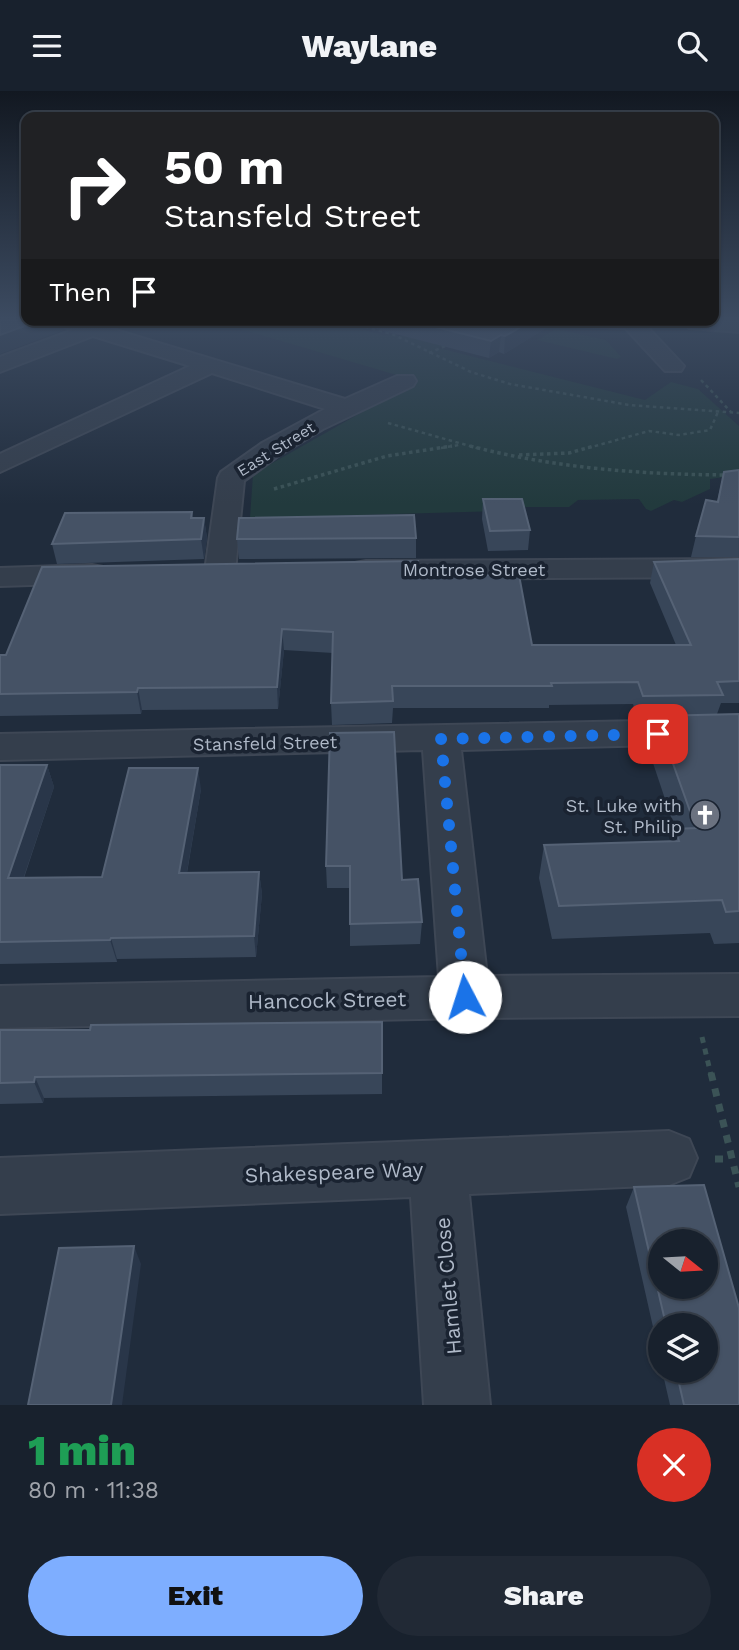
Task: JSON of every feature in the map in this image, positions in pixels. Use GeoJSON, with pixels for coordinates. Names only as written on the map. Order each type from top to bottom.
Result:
{"type":"FeatureCollection","features":[{"type":"Feature","properties":{"kind":"street"},"geometry":{"type":"LineString","coordinates":[[0,464],[176,381]]}},
{"type":"Feature","properties":{"kind":"street"},"geometry":{"type":"LineString","coordinates":[[260,381],[345,407]]}},
{"type":"Feature","properties":{"kind":"street","name":"East Street"},"geometry":{"type":"LineString","coordinates":[[220,571],[231,478],[252,461],[345,407],[404,381]]}},
{"type":"Feature","properties":{"kind":"street","name":"Montrose Street"},"geometry":{"type":"LineString","coordinates":[[331,570],[739,568]]}},
{"type":"Feature","properties":{"kind":"street"},"geometry":{"type":"LineString","coordinates":[[0,577],[124,574]]}},
{"type":"Feature","properties":{"kind":"street","name":"Stansfeld Street"},"geometry":{"type":"LineString","coordinates":[[0,747],[739,731]]}},
{"type":"Feature","properties":{"kind":"street"},"geometry":{"type":"LineString","coordinates":[[441,739],[465,997]]}},
{"type":"Feature","properties":{"kind":"street","name":"Hancock Street"},"geometry":{"type":"LineString","coordinates":[[0,1007],[465,997],[739,995]]}},
{"type":"Feature","properties":{"kind":"street","name":"Shakespeare Way"},"geometry":{"type":"LineString","coordinates":[[0,1187],[669,1158]]}},
{"type":"Feature","properties":{"kind":"street","name":"Hamlet Close"},"geometry":{"type":"LineString","coordinates":[[438,1168],[457,1405]]}},
{"type":"Feature","properties":{"kind":"path"},"geometry":{"type":"LineString","coordinates":[[508,381],[559,394],[629,405],[739,413]]}},
{"type":"Feature","properties":{"kind":"path"},"geometry":{"type":"LineString","coordinates":[[702,381],[732,412]]}},
{"type":"Feature","properties":{"kind":"path"},"geometry":{"type":"LineString","coordinates":[[345,407],[376,420],[463,445],[563,466],[631,472],[739,475]]}},
{"type":"Feature","properties":{"kind":"path"},"geometry":{"type":"LineString","coordinates":[[504,454],[569,453],[649,431],[679,435],[698,433],[710,430],[718,412]]}},
{"type":"Feature","properties":{"kind":"path"},"geometry":{"type":"LineString","coordinates":[[228,506],[265,492],[387,456],[463,445]]}},
{"type":"Feature","properties":{"kind":"path"},"geometry":{"type":"LineString","coordinates":[[692,995],[739,1187]]}},
{"type":"Feature","properties":{"kind":"green space"},"geometry":{"type":"Polygon","coordinates":[[[416,381],[571,381],[645,400],[671,382],[698,389],[739,426],[739,475],[710,479],[710,489],[682,502],[674,500],[651,511],[646,509],[639,499],[578,500],[569,507],[500,507],[501,511],[250,518],[253,474],[416,381]]]}},
{"type":"Feature","properties":{"kind":"building"},"geometry":{"type":"Polygon","coordinates":[[[739,470],[739,537],[696,536],[706,500],[718,502],[724,472],[739,470]]]}},
{"type":"Feature","properties":{"kind":"building"},"geometry":{"type":"Polygon","coordinates":[[[483,499],[522,499],[530,530],[490,531],[483,499]]]}},
{"type":"Feature","properties":{"kind":"building"},"geometry":{"type":"Polygon","coordinates":[[[192,512],[191,518],[204,518],[201,539],[52,544],[65,513],[192,512]]]}},
{"type":"Feature","properties":{"kind":"building"},"geometry":{"type":"Polygon","coordinates":[[[414,515],[416,538],[237,539],[239,518],[414,515]]]}},
{"type":"Feature","properties":{"kind":"building"},"geometry":{"type":"Polygon","coordinates":[[[739,559],[739,681],[717,682],[723,695],[643,696],[638,682],[551,683],[552,686],[392,686],[393,701],[331,703],[333,632],[282,629],[277,687],[138,688],[137,692],[0,694],[0,655],[6,655],[42,567],[418,561],[419,576],[519,575],[532,645],[691,645],[654,562],[739,559]]]}},
{"type":"Feature","properties":{"kind":"building"},"geometry":{"type":"Polygon","coordinates":[[[739,714],[739,911],[726,912],[722,900],[559,906],[544,845],[679,841],[675,829],[696,828],[656,716],[739,714]]]}},
{"type":"Feature","properties":{"kind":"building"},"geometry":{"type":"Polygon","coordinates":[[[394,732],[402,880],[418,879],[422,922],[350,924],[350,866],[326,866],[330,733],[394,732]]]}},
{"type":"Feature","properties":{"kind":"building"},"geometry":{"type":"Polygon","coordinates":[[[0,765],[47,765],[8,878],[102,877],[129,768],[198,768],[179,873],[259,872],[254,936],[0,942],[0,765]]]}},
{"type":"Feature","properties":{"kind":"building"},"geometry":{"type":"Polygon","coordinates":[[[382,1022],[382,1073],[35,1077],[34,1082],[0,1083],[0,1030],[90,1030],[91,1025],[382,1022]]]}},
{"type":"Feature","properties":{"kind":"building"},"geometry":{"type":"Polygon","coordinates":[[[704,1185],[717,1229],[648,1229],[648,1247],[634,1187],[704,1185]]]}},
{"type":"Feature","properties":{"kind":"building"},"geometry":{"type":"Polygon","coordinates":[[[718,1234],[739,1308],[739,1405],[684,1405],[679,1383],[718,1383],[718,1313],[663,1313],[660,1299],[718,1299],[718,1234]]]}},
{"type":"Feature","properties":{"kind":"building"},"geometry":{"type":"Polygon","coordinates":[[[134,1246],[111,1405],[28,1405],[59,1248],[134,1246]]]}},
{"type":"Feature","properties":{"kind":"place","name":"St. Luke with St. Philip"},"geometry":{"type":"Point","coordinates":[705,815]}},
{"type":"Feature","properties":{"kind":"route"},"geometry":{"type":"LineString","coordinates":[[465,997],[441,739],[658,734]]}}]}
